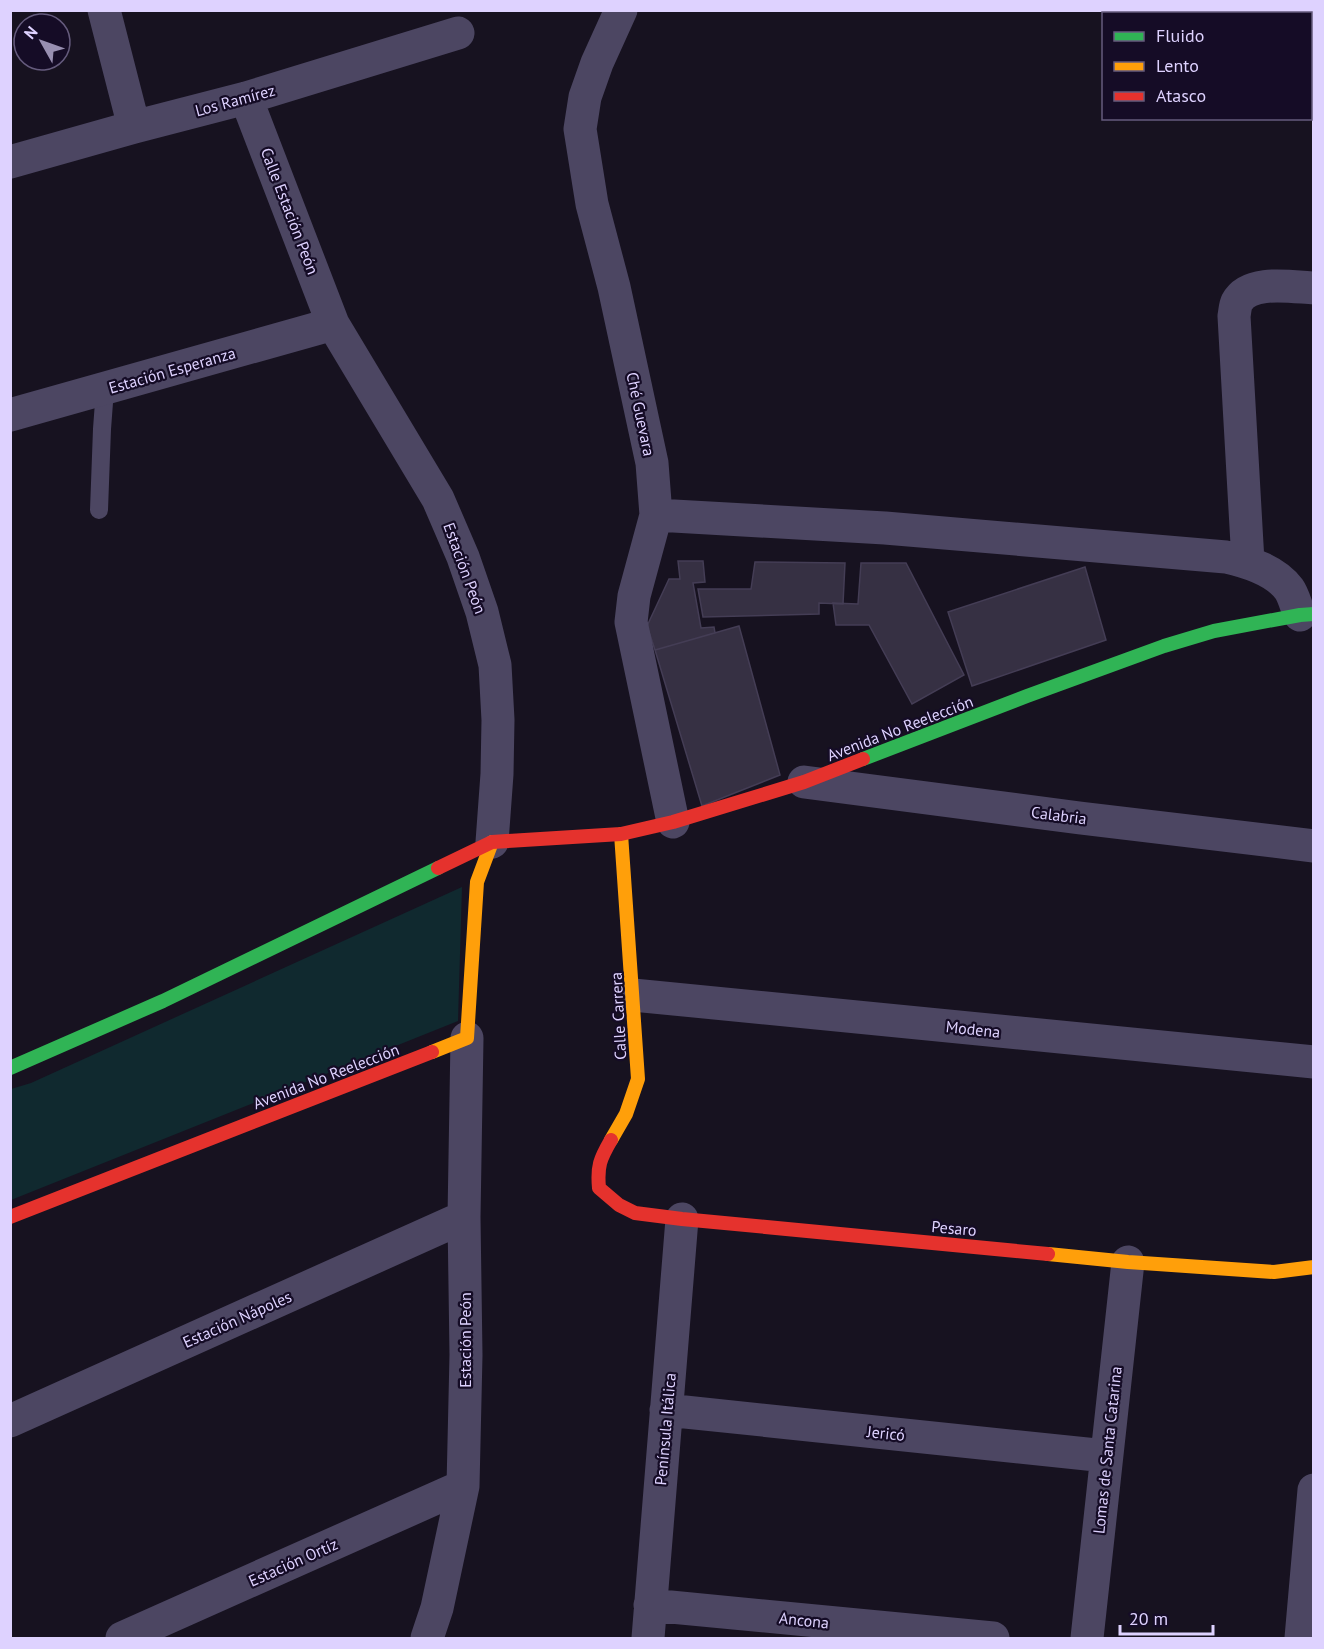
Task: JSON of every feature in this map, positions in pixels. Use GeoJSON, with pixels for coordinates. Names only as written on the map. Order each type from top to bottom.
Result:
{"type":"FeatureCollection","features":[{"type":"Feature","properties":{"kind":"street"},"geometry":{"type":"LineString","coordinates":[[104,10],[134,127]]}},
{"type":"Feature","properties":{"kind":"street","name":"Ché Guevara"},"geometry":{"type":"LineString","coordinates":[[621,10],[597,63],[585,98],[580,129],[592,204],[614,287],[652,464],[656,515],[634,596],[631,622],[673,822]]}},
{"type":"Feature","properties":{"kind":"street","name":"Los Ramírez"},"geometry":{"type":"LineString","coordinates":[[10,162],[246,98],[458,33]]}},
{"type":"Feature","properties":{"kind":"street","name":"Calle Estación Peón"},"geometry":{"type":"LineString","coordinates":[[246,98],[333,324]]}},
{"type":"Feature","properties":{"kind":"street"},"geometry":{"type":"LineString","coordinates":[[1248,562],[1234,316],[1236,303],[1244,293],[1264,286],[1314,288]]}},
{"type":"Feature","properties":{"kind":"street","name":"Estación Esperanza"},"geometry":{"type":"LineString","coordinates":[[10,415],[333,324]]}},
{"type":"Feature","properties":{"kind":"street","name":"Estación Peón"},"geometry":{"type":"LineString","coordinates":[[333,324],[438,499],[463,557],[482,612],[495,665],[498,720],[492,842]]}},
{"type":"Feature","properties":{"kind":"street"},"geometry":{"type":"LineString","coordinates":[[656,515],[885,528],[1226,557],[1248,562],[1279,577],[1307,615]]}},
{"type":"Feature","properties":{"kind":"street","name":"Avenida No Reelección"},"geometry":{"type":"LineString","coordinates":[[10,1068],[163,1001],[492,842],[621,834],[673,822],[804,782],[1164,646],[1214,631],[1307,615]]}},
{"type":"Feature","properties":{"kind":"street","name":"Calabria"},"geometry":{"type":"LineString","coordinates":[[804,782],[1314,846]]}},
{"type":"Feature","properties":{"kind":"street","name":"Calle Carrera"},"geometry":{"type":"LineString","coordinates":[[599,1188],[597,1170],[604,1152],[626,1114],[638,1079],[621,834]]}},
{"type":"Feature","properties":{"kind":"street"},"geometry":{"type":"LineString","coordinates":[[467,1038],[477,882],[492,842]]}},
{"type":"Feature","properties":{"kind":"street","name":"Modena"},"geometry":{"type":"LineString","coordinates":[[633,995],[1314,1062]]}},
{"type":"Feature","properties":{"kind":"street","name":"Estación Peón"},"geometry":{"type":"LineString","coordinates":[[427,1638],[437,1608],[463,1486],[466,1355],[464,1217],[467,1038]]}},
{"type":"Feature","properties":{"kind":"street","name":"Avenida No Reelección"},"geometry":{"type":"LineString","coordinates":[[10,1217],[467,1038]]}},
{"type":"Feature","properties":{"kind":"street","name":"Pesaro"},"geometry":{"type":"LineString","coordinates":[[599,1188],[619,1205],[635,1213],[682,1219],[1128,1262],[1274,1272],[1314,1267]]}},
{"type":"Feature","properties":{"kind":"street","name":"Estación Nápoles"},"geometry":{"type":"LineString","coordinates":[[10,1421],[464,1217]]}},
{"type":"Feature","properties":{"kind":"street","name":"Península Itálica"},"geometry":{"type":"LineString","coordinates":[[648,1638],[682,1219]]}},
{"type":"Feature","properties":{"kind":"street","name":"Lomas de Santa Catarina"},"geometry":{"type":"LineString","coordinates":[[1087,1638],[1128,1262]]}},
{"type":"Feature","properties":{"kind":"street","name":"Jericó"},"geometry":{"type":"LineString","coordinates":[[666,1410],[1106,1456]]}},
{"type":"Feature","properties":{"kind":"street","name":"Estación Ortíz"},"geometry":{"type":"LineString","coordinates":[[122,1638],[463,1486]]}},
{"type":"Feature","properties":{"kind":"street"},"geometry":{"type":"LineString","coordinates":[[1301,1638],[1314,1490]]}},
{"type":"Feature","properties":{"kind":"street","name":"Ancona"},"geometry":{"type":"LineString","coordinates":[[651,1605],[993,1638]]}},
{"type":"Feature","properties":{"kind":"lane"},"geometry":{"type":"LineString","coordinates":[[99,510],[105,388]]}},
{"type":"Feature","properties":{"kind":"green space"},"geometry":{"type":"Polygon","coordinates":[[[462,887],[458,1021],[11,1200],[11,1089],[31,1083],[462,887]]]}},
{"type":"Feature","properties":{"kind":"building"},"geometry":{"type":"Polygon","coordinates":[[[678,561],[703,561],[705,582],[693,583],[701,628],[714,627],[715,633],[655,650],[647,626],[669,579],[680,579],[678,561]]]}},
{"type":"Feature","properties":{"kind":"building"},"geometry":{"type":"Polygon","coordinates":[[[755,562],[845,563],[843,604],[819,603],[819,614],[703,617],[698,589],[751,589],[755,562]]]}},
{"type":"Feature","properties":{"kind":"building"},"geometry":{"type":"Polygon","coordinates":[[[861,563],[906,563],[964,675],[912,704],[869,625],[836,625],[833,603],[858,604],[861,563]]]}},
{"type":"Feature","properties":{"kind":"building"},"geometry":{"type":"Polygon","coordinates":[[[1085,567],[1106,640],[972,686],[948,612],[1085,567]]]}},
{"type":"Feature","properties":{"kind":"building"},"geometry":{"type":"Polygon","coordinates":[[[739,626],[780,775],[702,806],[655,650],[739,626]]]}},
{"type":"Feature","properties":{"kind":"traffic: fast"},"geometry":{"type":"LineString","coordinates":[[863,759],[1164,646],[1214,631],[1314,614]]}},
{"type":"Feature","properties":{"kind":"traffic: fast"},"geometry":{"type":"LineString","coordinates":[[10,1068],[163,1001],[438,868]]}},
{"type":"Feature","properties":{"kind":"traffic: slow"},"geometry":{"type":"LineString","coordinates":[[611,1140],[626,1114],[638,1079],[621,834]]}},
{"type":"Feature","properties":{"kind":"traffic: slow"},"geometry":{"type":"LineString","coordinates":[[432,1052],[467,1038],[477,882],[492,842]]}},
{"type":"Feature","properties":{"kind":"traffic: slow"},"geometry":{"type":"LineString","coordinates":[[1048,1254],[1274,1272],[1314,1267]]}},
{"type":"Feature","properties":{"kind":"traffic: jam"},"geometry":{"type":"LineString","coordinates":[[438,868],[492,842],[621,834],[673,822],[804,782],[863,759]]}},
{"type":"Feature","properties":{"kind":"traffic: jam"},"geometry":{"type":"LineString","coordinates":[[10,1217],[432,1052]]}},
{"type":"Feature","properties":{"kind":"traffic: jam"},"geometry":{"type":"LineString","coordinates":[[611,1140],[600,1163],[599,1188],[619,1205],[635,1213],[1048,1254]]}}]}
